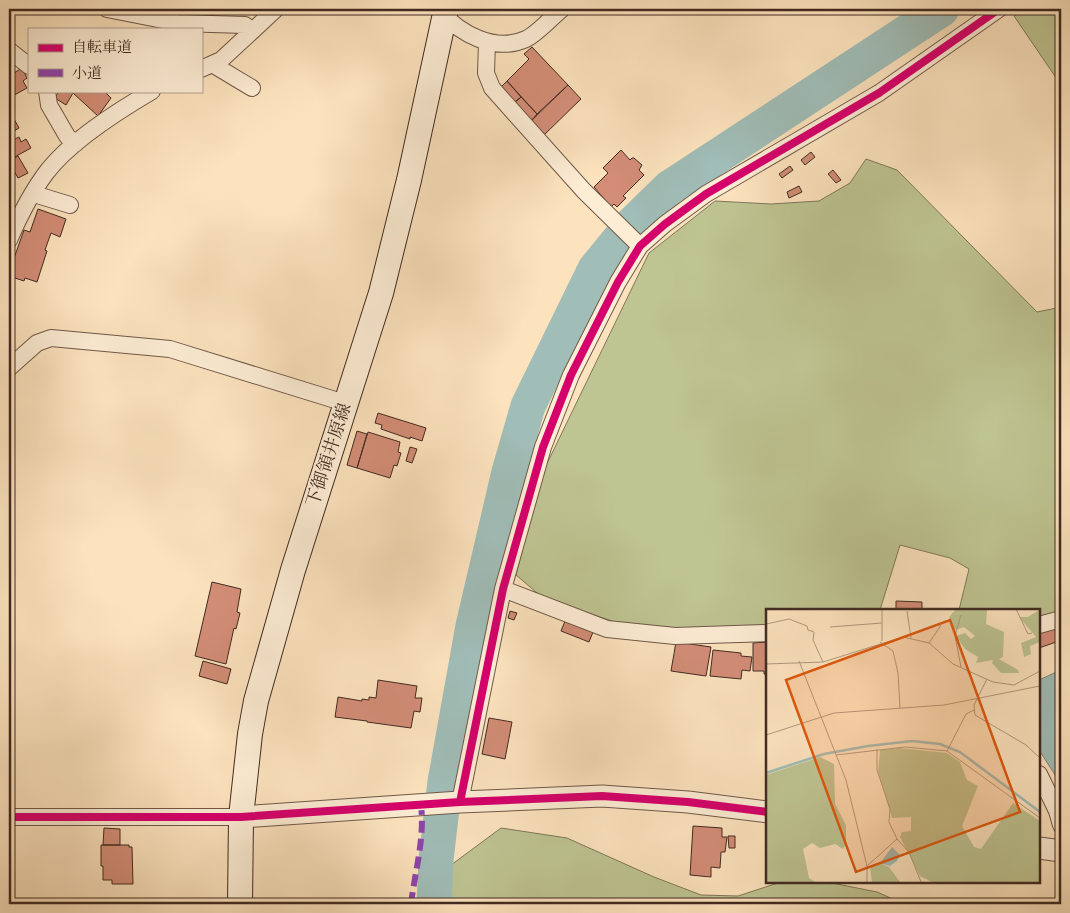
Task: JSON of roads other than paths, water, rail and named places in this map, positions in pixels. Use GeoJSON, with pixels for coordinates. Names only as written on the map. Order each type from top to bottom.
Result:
{"type":"FeatureCollection","features":[{"type":"Feature","properties":{"kind":"main road","name":"下御領井原線"},"geometry":{"type":"LineString","coordinates":[[240,904],[241,817],[248,744],[256,701],[292,570],[381,293],[409,180],[443,11]]}},
{"type":"Feature","properties":{"kind":"street"},"geometry":{"type":"LineString","coordinates":[[107,9],[178,23],[245,25],[252,31]]}},
{"type":"Feature","properties":{"kind":"street"},"geometry":{"type":"LineString","coordinates":[[207,67],[221,60],[276,9]]}},
{"type":"Feature","properties":{"kind":"street"},"geometry":{"type":"LineString","coordinates":[[443,11],[463,32],[487,42],[511,44],[528,39],[562,9]]}},
{"type":"Feature","properties":{"kind":"street"},"geometry":{"type":"LineString","coordinates":[[454,803],[503,589],[543,446],[572,375],[637,244],[706,194],[879,93],[998,9]]}},
{"type":"Feature","properties":{"kind":"street"},"geometry":{"type":"LineString","coordinates":[[487,42],[486,73],[492,88],[584,191],[637,244]]}},
{"type":"Feature","properties":{"kind":"street"},"geometry":{"type":"LineString","coordinates":[[10,50],[28,65]]}},
{"type":"Feature","properties":{"kind":"street"},"geometry":{"type":"LineString","coordinates":[[207,67],[252,88]]}},
{"type":"Feature","properties":{"kind":"street"},"geometry":{"type":"LineString","coordinates":[[47,92],[49,105],[67,136],[75,144]]}},
{"type":"Feature","properties":{"kind":"street"},"geometry":{"type":"LineString","coordinates":[[9,240],[13,220],[34,194],[47,173],[75,144],[128,104],[150,92]]}},
{"type":"Feature","properties":{"kind":"street"},"geometry":{"type":"LineString","coordinates":[[34,194],[70,205]]}},
{"type":"Feature","properties":{"kind":"street"},"geometry":{"type":"LineString","coordinates":[[9,368],[37,343],[51,338],[170,349],[345,403]]}},
{"type":"Feature","properties":{"kind":"street"},"geometry":{"type":"LineString","coordinates":[[503,589],[607,629],[675,636],[766,633]]}},
{"type":"Feature","properties":{"kind":"street"},"geometry":{"type":"LineString","coordinates":[[1040,625],[1061,620]]}},
{"type":"Feature","properties":{"kind":"street"},"geometry":{"type":"LineString","coordinates":[[1040,776],[1057,811],[1061,825]]}},
{"type":"Feature","properties":{"kind":"street"},"geometry":{"type":"LineString","coordinates":[[9,817],[241,817],[454,803],[602,796],[688,802],[766,812]]}},
{"type":"Feature","properties":{"kind":"street"},"geometry":{"type":"LineString","coordinates":[[1040,848],[1061,851]]}},
{"type":"Feature","properties":{"kind":"water"},"geometry":{"type":"Polygon","coordinates":[[[1061,670],[1061,781],[1059,781],[1040,752],[1040,680],[1061,670]]]}},
{"type":"Feature","properties":{"kind":"waterway"},"geometry":{"type":"LineString","coordinates":[[434,904],[436,860],[445,782],[473,626],[509,472],[528,406],[595,269],[631,225],[669,188],[942,9]]}}]}
